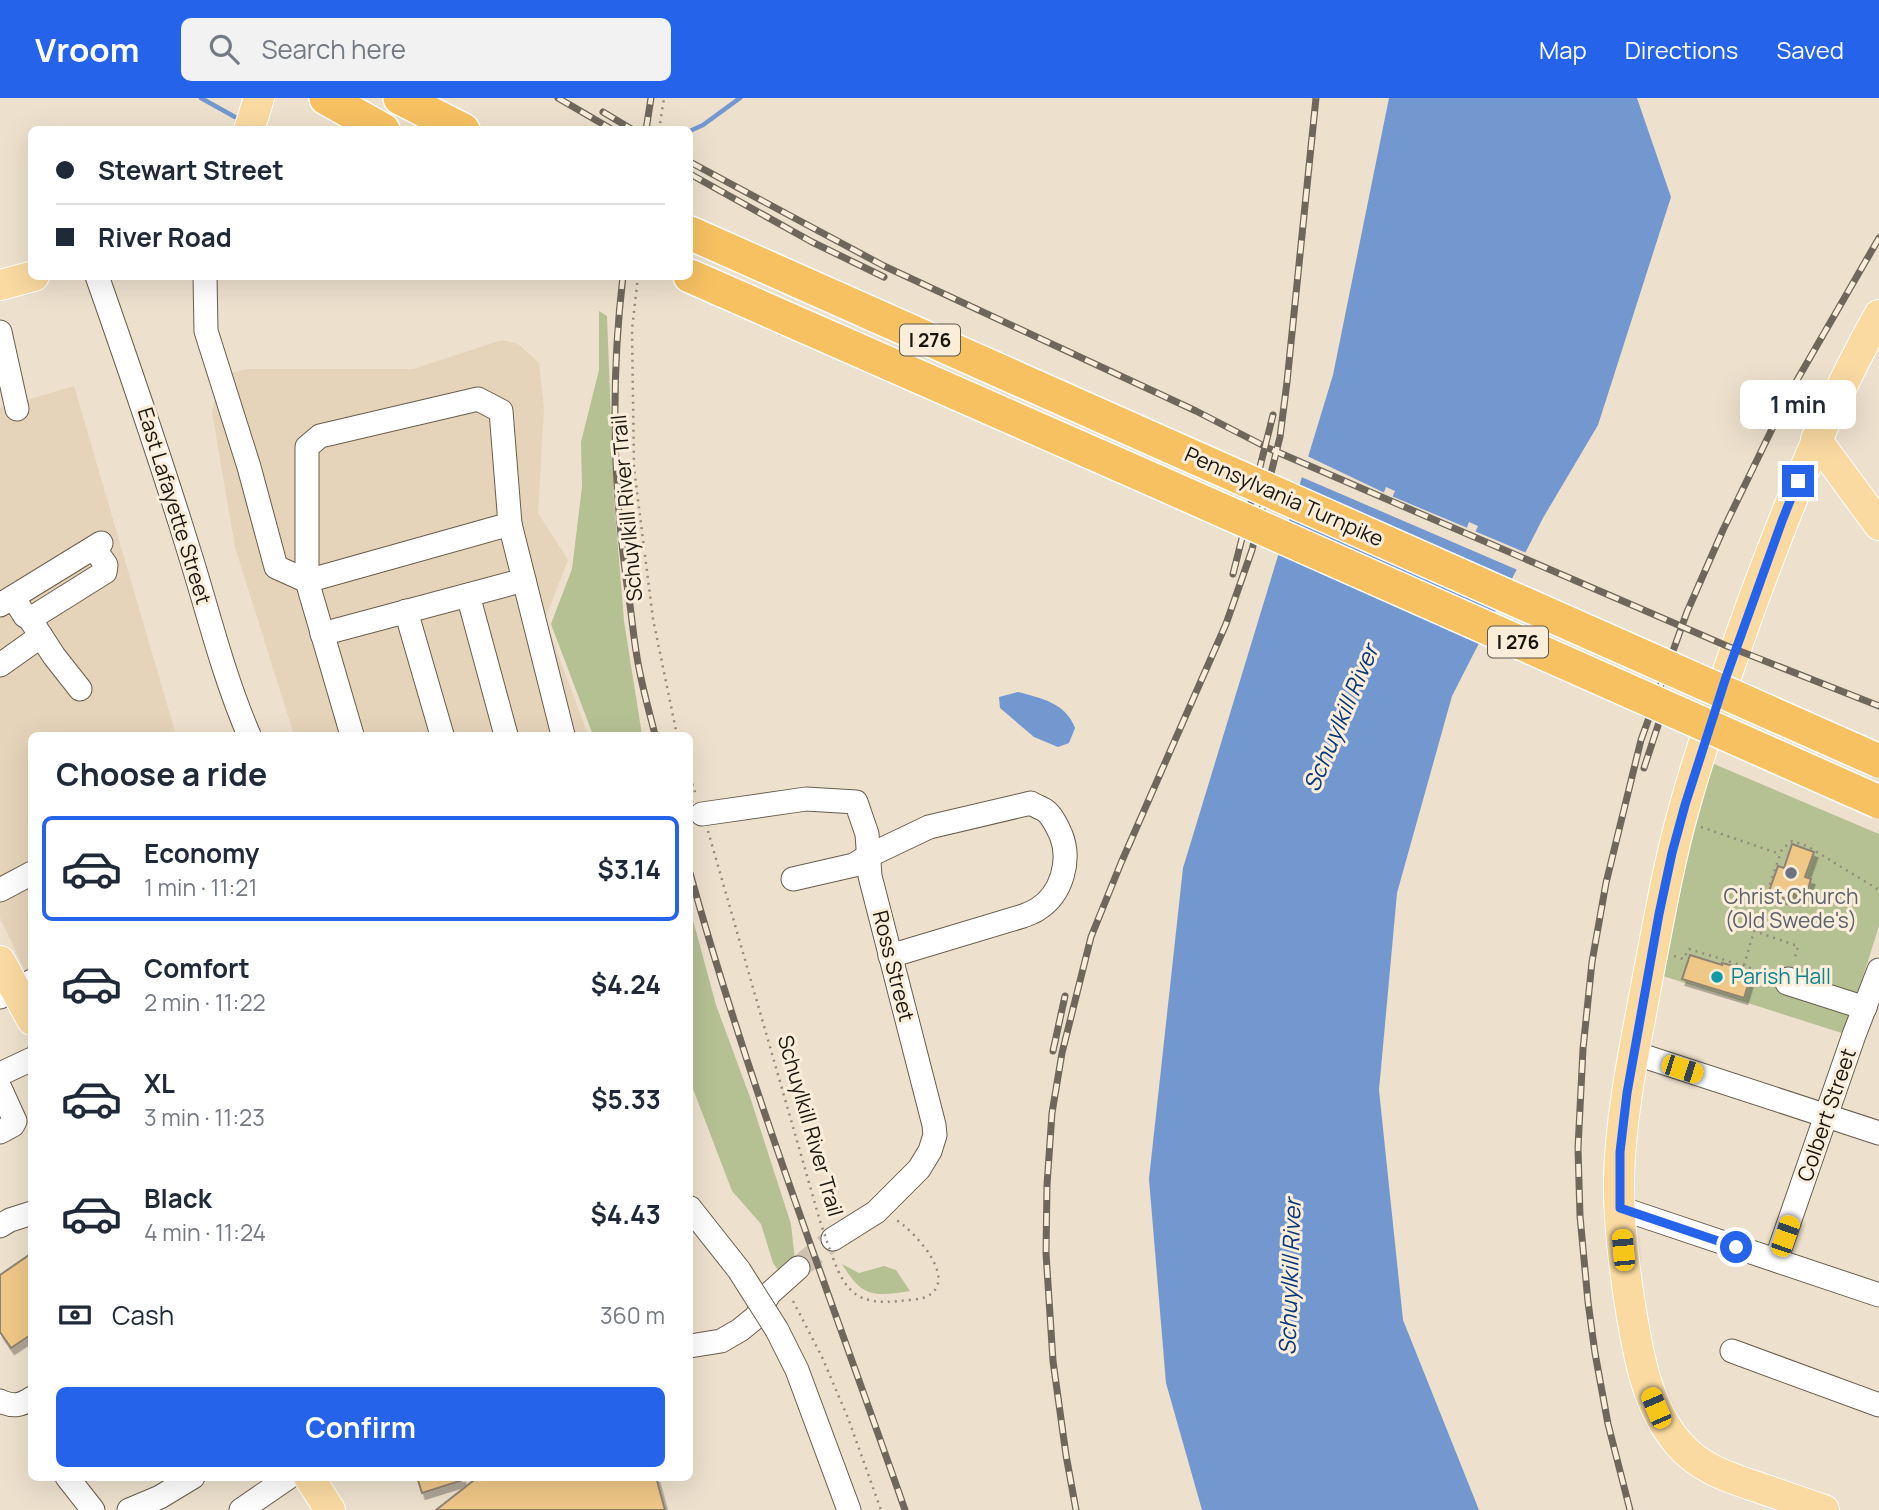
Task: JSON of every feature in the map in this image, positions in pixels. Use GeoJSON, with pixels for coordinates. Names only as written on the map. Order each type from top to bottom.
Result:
{"type":"FeatureCollection","features":[{"type":"Feature","properties":{"kind":"highway"},"geometry":{"type":"LineString","coordinates":[[326,98],[376,126]]}},
{"type":"Feature","properties":{"kind":"highway"},"geometry":{"type":"LineString","coordinates":[[400,98],[455,126]]}},
{"type":"Feature","properties":{"kind":"highway","name":"Pennsylvania Turnpike"},"geometry":{"type":"LineString","coordinates":[[693,234],[1879,761]]}},
{"type":"Feature","properties":{"kind":"highway","name":"Pennsylvania Turnpike"},"geometry":{"type":"LineString","coordinates":[[693,277],[1879,802]]}},
{"type":"Feature","properties":{"kind":"main road"},"geometry":{"type":"LineString","coordinates":[[250,126],[259,98]]}},
{"type":"Feature","properties":{"kind":"main road"},"geometry":{"type":"LineString","coordinates":[[0,285],[28,278]]}},
{"type":"Feature","properties":{"kind":"main road"},"geometry":{"type":"LineString","coordinates":[[1824,1510],[1725,1476],[1703,1465],[1680,1445],[1662,1419],[1650,1395],[1628,1293],[1620,1208],[1621,1142],[1659,914],[1681,819],[1726,677],[1782,521],[1816,439],[1879,315]]}},
{"type":"Feature","properties":{"kind":"main road"},"geometry":{"type":"LineString","coordinates":[[1816,439],[1879,524]]}},
{"type":"Feature","properties":{"kind":"main road"},"geometry":{"type":"LineString","coordinates":[[0,961],[28,1013]]}},
{"type":"Feature","properties":{"kind":"main road"},"geometry":{"type":"LineString","coordinates":[[312,1481],[330,1510]]}},
{"type":"Feature","properties":{"kind":"street","name":"East Lafayette Street"},"geometry":{"type":"LineString","coordinates":[[98,280],[143,408],[223,664],[248,732]]}},
{"type":"Feature","properties":{"kind":"street"},"geometry":{"type":"LineString","coordinates":[[205,280],[206,331],[249,467],[276,567],[307,581],[510,524]]}},
{"type":"Feature","properties":{"kind":"street"},"geometry":{"type":"LineString","coordinates":[[0,332],[17,409]]}},
{"type":"Feature","properties":{"kind":"street"},"geometry":{"type":"LineString","coordinates":[[351,732],[307,581],[307,447],[320,436],[478,399],[501,411],[510,524],[562,732]]}},
{"type":"Feature","properties":{"kind":"street"},"geometry":{"type":"LineString","coordinates":[[0,665],[35,628],[104,572],[106,565],[98,545],[6,601],[25,616],[35,628],[54,656],[80,689]]}},
{"type":"Feature","properties":{"kind":"street"},"geometry":{"type":"LineString","coordinates":[[323,634],[524,580]]}},
{"type":"Feature","properties":{"kind":"street"},"geometry":{"type":"LineString","coordinates":[[468,595],[505,732]]}},
{"type":"Feature","properties":{"kind":"street"},"geometry":{"type":"LineString","coordinates":[[406,611],[441,732]]}},
{"type":"Feature","properties":{"kind":"street","name":"Ross Street"},"geometry":{"type":"LineString","coordinates":[[702,814],[806,799],[856,802],[867,834],[870,876],[935,1135],[924,1163],[876,1212],[828,1238]]}},
{"type":"Feature","properties":{"kind":"street"},"geometry":{"type":"LineString","coordinates":[[793,878],[854,865],[929,827],[1031,803],[1046,811],[1056,824],[1064,843],[1065,858],[1058,888],[1048,900],[1038,909],[1023,916],[890,956]]}},
{"type":"Feature","properties":{"kind":"street"},"geometry":{"type":"LineString","coordinates":[[0,890],[28,875]]}},
{"type":"Feature","properties":{"kind":"street","name":"Colbert Street"},"geometry":{"type":"LineString","coordinates":[[1776,1261],[1827,1116],[1869,1012],[1879,970]]}},
{"type":"Feature","properties":{"kind":"street"},"geometry":{"type":"LineString","coordinates":[[1788,979],[1787,983],[1869,1012]]}},
{"type":"Feature","properties":{"kind":"street"},"geometry":{"type":"LineString","coordinates":[[1634,1053],[1879,1133]]}},
{"type":"Feature","properties":{"kind":"street"},"geometry":{"type":"LineString","coordinates":[[0,1074],[28,1061]]}},
{"type":"Feature","properties":{"kind":"street"},"geometry":{"type":"LineString","coordinates":[[0,1088],[15,1121],[0,1132]]}},
{"type":"Feature","properties":{"kind":"street"},"geometry":{"type":"LineString","coordinates":[[1620,1208],[1879,1295]]}},
{"type":"Feature","properties":{"kind":"street"},"geometry":{"type":"LineString","coordinates":[[693,1212],[739,1270],[778,1330],[802,1380],[849,1510]]}},
{"type":"Feature","properties":{"kind":"street"},"geometry":{"type":"LineString","coordinates":[[0,1226],[28,1214]]}},
{"type":"Feature","properties":{"kind":"street"},"geometry":{"type":"LineString","coordinates":[[693,1346],[720,1341],[740,1330],[756,1317],[769,1294],[790,1275]]}},
{"type":"Feature","properties":{"kind":"street"},"geometry":{"type":"LineString","coordinates":[[1732,1351],[1879,1405]]}},
{"type":"Feature","properties":{"kind":"street"},"geometry":{"type":"LineString","coordinates":[[0,1401],[13,1406],[28,1400]]}},
{"type":"Feature","properties":{"kind":"street"},"geometry":{"type":"LineString","coordinates":[[70,1481],[93,1510]]}},
{"type":"Feature","properties":{"kind":"street"},"geometry":{"type":"LineString","coordinates":[[129,1510],[160,1497],[186,1481]]}},
{"type":"Feature","properties":{"kind":"street"},"geometry":{"type":"LineString","coordinates":[[241,1510],[283,1481]]}},
{"type":"Feature","properties":{"kind":"path"},"geometry":{"type":"LineString","coordinates":[[660,126],[663,99]]}},
{"type":"Feature","properties":{"kind":"path","name":"Schuylkill River Trail"},"geometry":{"type":"LineString","coordinates":[[638,280],[632,330],[634,468],[653,619],[676,732]]}},
{"type":"Feature","properties":{"kind":"path","name":"Schuylkill River Trail"},"geometry":{"type":"LineString","coordinates":[[693,786],[838,1270],[845,1283],[859,1297],[868,1301],[883,1303],[925,1297],[933,1290],[938,1278],[930,1254],[900,1222],[884,1212],[876,1212]]}},
{"type":"Feature","properties":{"kind":"path"},"geometry":{"type":"LineString","coordinates":[[1681,819],[1780,854]]}},
{"type":"Feature","properties":{"kind":"path"},"geometry":{"type":"LineString","coordinates":[[1742,972],[1780,854],[1782,849],[1793,841],[1807,846],[1879,890]]}},
{"type":"Feature","properties":{"kind":"path"},"geometry":{"type":"LineString","coordinates":[[1667,954],[1683,959],[1689,949],[1788,979],[1798,946],[1754,931]]}},
{"type":"Feature","properties":{"kind":"path"},"geometry":{"type":"LineString","coordinates":[[790,1275],[802,1317],[849,1418],[881,1510]]}},
{"type":"Feature","properties":{"kind":"shaded area"},"geometry":{"type":"Polygon","coordinates":[[[502,340],[518,344],[539,363],[544,408],[538,513],[568,560],[545,619],[587,732],[293,732],[235,547],[212,412],[220,375],[248,369],[413,369],[502,340]]]}},
{"type":"Feature","properties":{"kind":"shaded area"},"geometry":{"type":"Polygon","coordinates":[[[74,386],[175,732],[28,732],[28,977],[0,918],[0,408],[74,386]]]}},
{"type":"Feature","properties":{"kind":"green space"},"geometry":{"type":"Polygon","coordinates":[[[599,311],[607,316],[614,499],[624,621],[642,732],[592,732],[551,624],[572,569],[582,487],[581,442],[599,370],[599,311]]]}},
{"type":"Feature","properties":{"kind":"green space"},"geometry":{"type":"Polygon","coordinates":[[[1707,761],[1879,834],[1879,926],[1845,1034],[1663,976],[1707,761]]]}},
{"type":"Feature","properties":{"kind":"green space"},"geometry":{"type":"Polygon","coordinates":[[[693,920],[716,1005],[750,1097],[791,1224],[795,1261],[781,1274],[773,1263],[761,1224],[732,1191],[693,1089],[693,920]]]}},
{"type":"Feature","properties":{"kind":"green space"},"geometry":{"type":"Polygon","coordinates":[[[842,1264],[859,1273],[884,1266],[896,1270],[910,1291],[887,1294],[870,1292],[856,1283],[842,1264]]]}},
{"type":"Feature","properties":{"kind":"water","name":"Schuylkill River"},"geometry":{"type":"Polygon","coordinates":[[[1389,98],[1637,98],[1671,197],[1598,425],[1543,518],[1452,696],[1397,893],[1379,1090],[1403,1320],[1479,1510],[1202,1510],[1166,1383],[1149,1179],[1183,868],[1333,375],[1389,98]],[[1386,487],[1379,506],[1387,509],[1395,491],[1386,487]],[[1469,522],[1462,541],[1470,544],[1478,526],[1469,522]]]}},
{"type":"Feature","properties":{"kind":"water"},"geometry":{"type":"Polygon","coordinates":[[[1018,692],[1052,703],[1066,713],[1075,728],[1069,743],[1058,747],[1034,737],[1000,708],[999,697],[1018,692]]]}},
{"type":"Feature","properties":{"kind":"pier"},"geometry":{"type":"Polygon","coordinates":[[[1305,455],[1387,494],[1383,504],[1385,505],[1389,495],[1470,529],[1466,539],[1468,540],[1472,530],[1529,554],[1520,571],[1299,476],[1305,455]]]}},
{"type":"Feature","properties":{"kind":"building","name":"Christ Church (Old Swede's)"},"geometry":{"type":"Polygon","coordinates":[[[1792,844],[1814,852],[1805,877],[1811,879],[1806,895],[1795,891],[1792,900],[1768,894],[1778,866],[1784,868],[1792,844]]]}},
{"type":"Feature","properties":{"kind":"building","name":"Parish Hall"},"geometry":{"type":"Polygon","coordinates":[[[1690,955],[1738,967],[1737,971],[1751,975],[1744,998],[1682,979],[1690,955]]]}},
{"type":"Feature","properties":{"kind":"building"},"geometry":{"type":"Polygon","coordinates":[[[28,1256],[28,1337],[11,1348],[0,1332],[0,1275],[28,1256]]]}},
{"type":"Feature","properties":{"kind":"building"},"geometry":{"type":"Polygon","coordinates":[[[418,1481],[460,1481],[422,1493],[418,1481]]]}},
{"type":"Feature","properties":{"kind":"building"},"geometry":{"type":"Polygon","coordinates":[[[473,1481],[657,1481],[665,1510],[436,1510],[473,1481]]]}},
{"type":"Feature","properties":{"kind":"waterway"},"geometry":{"type":"LineString","coordinates":[[201,98],[235,117]]}},
{"type":"Feature","properties":{"kind":"waterway"},"geometry":{"type":"LineString","coordinates":[[693,130],[740,98]]}},
{"type":"Feature","properties":{"kind":"tunnel"},"geometry":{"type":"LineString","coordinates":[[798,1268],[833,1239]]}},
{"type":"Feature","properties":{"kind":"railway"},"geometry":{"type":"LineString","coordinates":[[558,98],[606,126]]}},
{"type":"Feature","properties":{"kind":"railway"},"geometry":{"type":"LineString","coordinates":[[647,126],[651,98]]}},
{"type":"Feature","properties":{"kind":"railway"},"geometry":{"type":"LineString","coordinates":[[1076,1510],[1053,1361],[1046,1253],[1052,1113],[1062,1053],[1091,937],[1226,624],[1252,550],[1280,437],[1316,98]]}},
{"type":"Feature","properties":{"kind":"railway"},"geometry":{"type":"LineString","coordinates":[[603,112],[626,126]]}},
{"type":"Feature","properties":{"kind":"railway"},"geometry":{"type":"LineString","coordinates":[[693,164],[884,266],[1196,411],[1268,448],[1727,646],[1879,706]]}},
{"type":"Feature","properties":{"kind":"railway"},"geometry":{"type":"LineString","coordinates":[[693,176],[812,242],[884,277]]}},
{"type":"Feature","properties":{"kind":"railway"},"geometry":{"type":"LineString","coordinates":[[1630,1510],[1608,1424],[1595,1353],[1580,1216],[1578,1148],[1583,1049],[1592,962],[1606,883],[1641,740],[1687,612],[1723,530],[1789,394],[1879,238]]}},
{"type":"Feature","properties":{"kind":"railway"},"geometry":{"type":"LineString","coordinates":[[623,280],[616,358],[617,482],[635,648],[654,732]]}},
{"type":"Feature","properties":{"kind":"railway"},"geometry":{"type":"LineString","coordinates":[[1233,574],[1273,415]]}},
{"type":"Feature","properties":{"kind":"railway"},"geometry":{"type":"LineString","coordinates":[[1644,768],[1667,698]]}},
{"type":"Feature","properties":{"kind":"railway"},"geometry":{"type":"LineString","coordinates":[[693,884],[765,1114],[905,1510]]}},
{"type":"Feature","properties":{"kind":"railway"},"geometry":{"type":"LineString","coordinates":[[1053,1051],[1065,996]]}},
{"type":"Feature","properties":{"kind":"place","name":"Christ Church (Old Swede's)"},"geometry":{"type":"Point","coordinates":[1791,873]}},
{"type":"Feature","properties":{"kind":"place","name":"Parish Hall"},"geometry":{"type":"Point","coordinates":[1717,977]}},
{"type":"Feature","properties":{"kind":"route"},"geometry":{"type":"LineString","coordinates":[[1736,1247],[1620,1208],[1620,1152],[1634,1053],[1672,853],[1726,677],[1798,481]]}}]}
